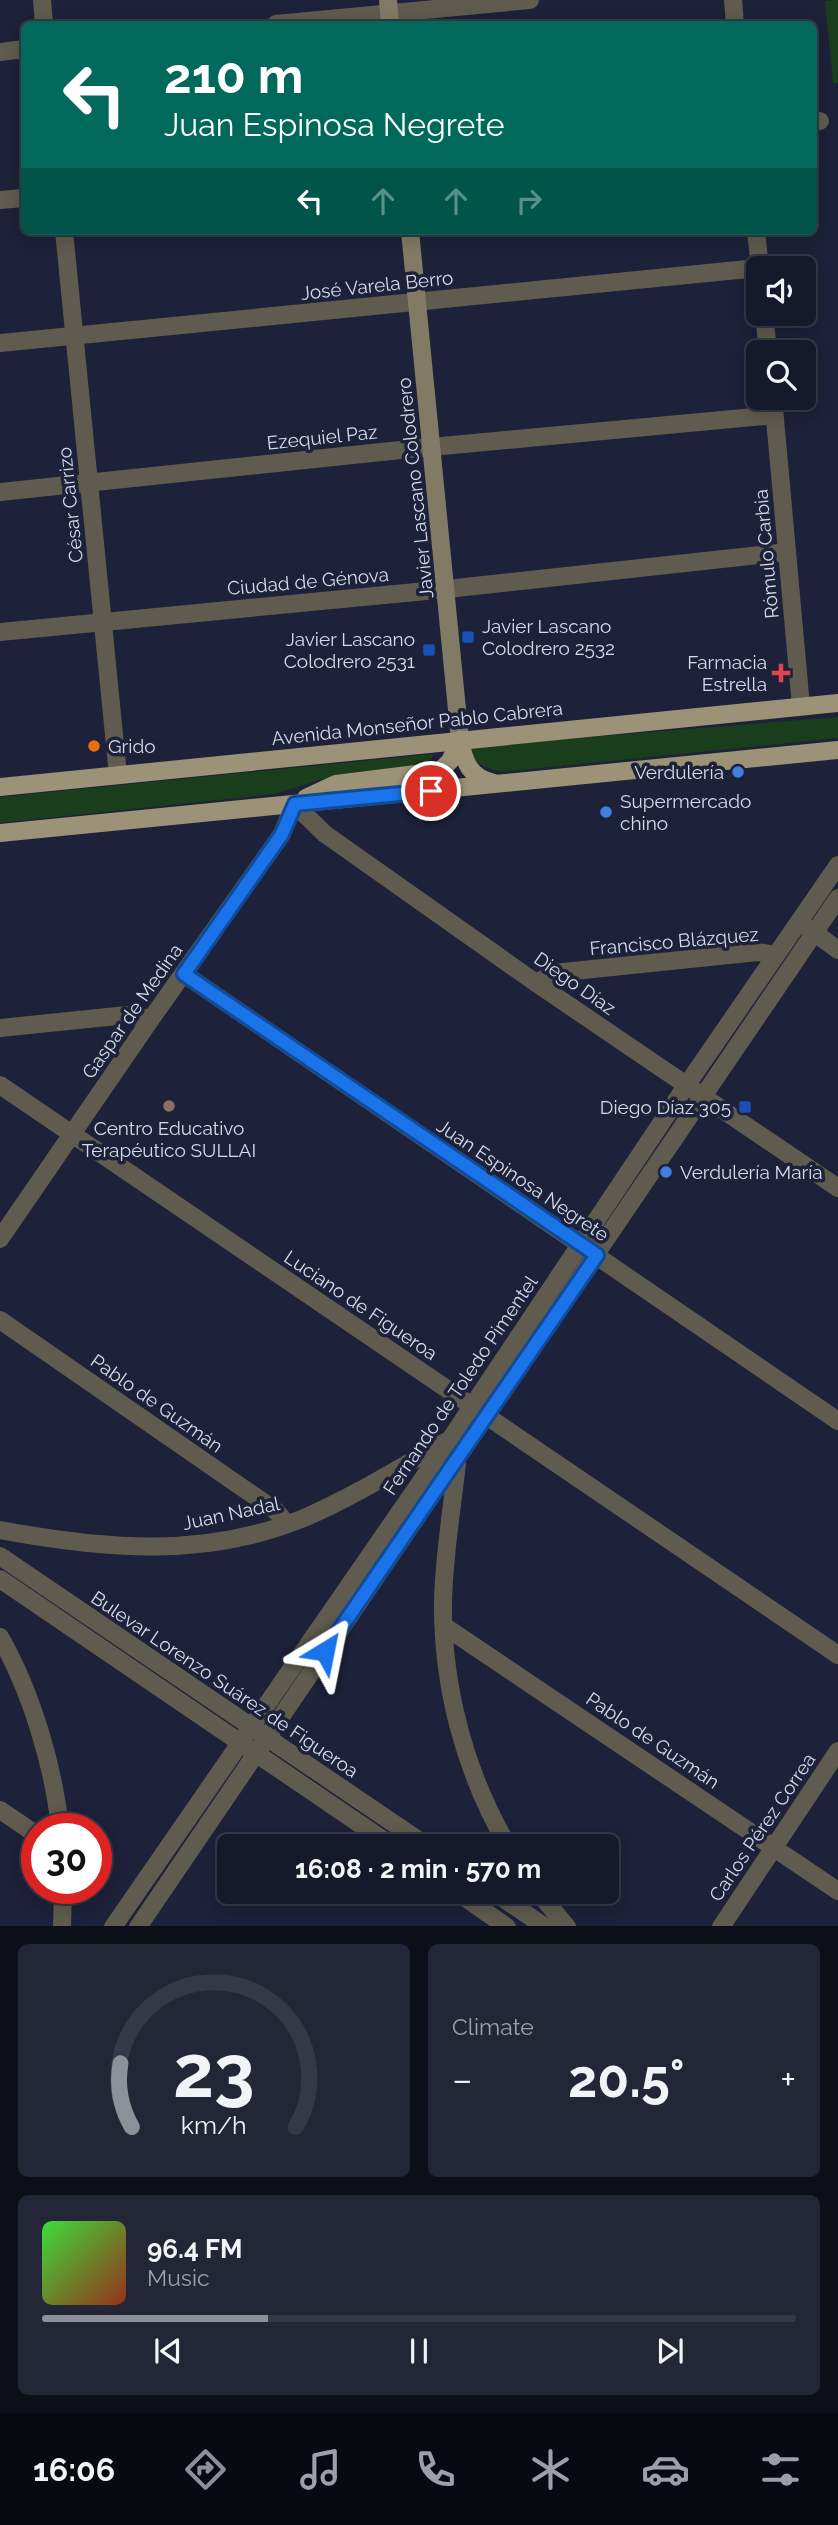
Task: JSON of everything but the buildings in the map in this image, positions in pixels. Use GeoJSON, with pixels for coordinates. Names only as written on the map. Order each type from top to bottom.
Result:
{"type":"FeatureCollection","features":[{"type":"Feature","properties":{"kind":"main road","name":"Javier Lascano Colodrero"},"geometry":{"type":"LineString","coordinates":[[410,235],[460,740]]}},
{"type":"Feature","properties":{"kind":"main road","name":"Avenida Monseñor Pablo Cabrera"},"geometry":{"type":"LineString","coordinates":[[0,787],[838,703]]}},
{"type":"Feature","properties":{"kind":"main road"},"geometry":{"type":"LineString","coordinates":[[460,740],[467,766],[472,772],[483,780],[499,784]]}},
{"type":"Feature","properties":{"kind":"main road"},"geometry":{"type":"LineString","coordinates":[[295,804],[336,783],[440,771],[450,761],[460,740]]}},
{"type":"Feature","properties":{"kind":"main road"},"geometry":{"type":"LineString","coordinates":[[0,833],[838,750]]}},
{"type":"Feature","properties":{"kind":"street"},"geometry":{"type":"LineString","coordinates":[[42,0],[44,21]]}},
{"type":"Feature","properties":{"kind":"street"},"geometry":{"type":"LineString","coordinates":[[307,21],[530,0]]}},
{"type":"Feature","properties":{"kind":"street"},"geometry":{"type":"LineString","coordinates":[[733,0],[735,21]]}},
{"type":"Feature","properties":{"kind":"street"},"geometry":{"type":"LineString","coordinates":[[0,52],[21,49]]}},
{"type":"Feature","properties":{"kind":"street"},"geometry":{"type":"LineString","coordinates":[[0,200],[21,198]]}},
{"type":"Feature","properties":{"kind":"street","name":"César Carrizo"},"geometry":{"type":"LineString","coordinates":[[64,235],[118,775]]}},
{"type":"Feature","properties":{"kind":"street"},"geometry":{"type":"LineString","coordinates":[[756,235],[758,256]]}},
{"type":"Feature","properties":{"kind":"street","name":"José Varela Berro"},"geometry":{"type":"LineString","coordinates":[[0,343],[746,269]]}},
{"type":"Feature","properties":{"kind":"street","name":"Ezequiel Paz"},"geometry":{"type":"LineString","coordinates":[[0,492],[431,447],[746,409]]}},
{"type":"Feature","properties":{"kind":"street","name":"Rómulo Carbia"},"geometry":{"type":"LineString","coordinates":[[773,410],[801,706]]}},
{"type":"Feature","properties":{"kind":"street","name":"Ciudad de Génova"},"geometry":{"type":"LineString","coordinates":[[0,632],[447,589],[786,552]]}},
{"type":"Feature","properties":{"kind":"street","name":"Gaspar de Medina"},"geometry":{"type":"LineString","coordinates":[[0,1239],[282,834],[295,804]]}},
{"type":"Feature","properties":{"kind":"street","name":"Diego Díaz"},"geometry":{"type":"LineString","coordinates":[[295,804],[325,834],[536,983],[838,1188]]}},
{"type":"Feature","properties":{"kind":"street","name":"Fernando de Toledo Pimentel"},"geometry":{"type":"LineString","coordinates":[[139,1926],[471,1406],[838,865]]}},
{"type":"Feature","properties":{"kind":"street","name":"Fernando de Toledo Pimentel"},"geometry":{"type":"LineString","coordinates":[[258,1739],[458,1458],[838,898]]}},
{"type":"Feature","properties":{"kind":"street"},"geometry":{"type":"LineString","coordinates":[[799,922],[838,950]]}},
{"type":"Feature","properties":{"kind":"street","name":"Francisco Blázquez"},"geometry":{"type":"LineString","coordinates":[[536,983],[554,973],[758,951],[775,955]]}},
{"type":"Feature","properties":{"kind":"street","name":"Juan Espinosa Negrete"},"geometry":{"type":"LineString","coordinates":[[184,974],[838,1421]]}},
{"type":"Feature","properties":{"kind":"street"},"geometry":{"type":"LineString","coordinates":[[0,1028],[127,1015],[151,1019]]}},
{"type":"Feature","properties":{"kind":"street","name":"Luciano de Figueroa"},"geometry":{"type":"LineString","coordinates":[[0,1085],[838,1655]]}},
{"type":"Feature","properties":{"kind":"street","name":"Pablo de Guzmán"},"geometry":{"type":"LineString","coordinates":[[0,1320],[276,1511],[286,1524]]}},
{"type":"Feature","properties":{"kind":"street","name":"Juan Nadal"},"geometry":{"type":"LineString","coordinates":[[0,1530],[85,1545],[148,1548],[205,1543],[286,1524],[340,1501],[451,1438]]}},
{"type":"Feature","properties":{"kind":"street"},"geometry":{"type":"LineString","coordinates":[[458,1458],[445,1572],[444,1626],[449,1678],[457,1724],[479,1787],[502,1834]]}},
{"type":"Feature","properties":{"kind":"street","name":"Bulevar Lorenzo Suárez de Figueroa"},"geometry":{"type":"LineString","coordinates":[[0,1556],[258,1739],[408,1834]]}},
{"type":"Feature","properties":{"kind":"street","name":"Bulevar Lorenzo Suárez de Figueroa"},"geometry":{"type":"LineString","coordinates":[[0,1579],[240,1742],[258,1739],[376,1834]]}},
{"type":"Feature","properties":{"kind":"street","name":"Pablo de Guzmán"},"geometry":{"type":"LineString","coordinates":[[444,1626],[838,1891]]}},
{"type":"Feature","properties":{"kind":"street"},"geometry":{"type":"LineString","coordinates":[[0,1637],[25,1691],[42,1741],[58,1813]]}},
{"type":"Feature","properties":{"kind":"street"},"geometry":{"type":"LineString","coordinates":[[114,1926],[240,1742]]}},
{"type":"Feature","properties":{"kind":"street","name":"Carlos Pérez Correa"},"geometry":{"type":"LineString","coordinates":[[722,1926],[838,1751]]}},
{"type":"Feature","properties":{"kind":"street"},"geometry":{"type":"LineString","coordinates":[[0,1810],[21,1824]]}},
{"type":"Feature","properties":{"kind":"street"},"geometry":{"type":"LineString","coordinates":[[62,1926],[63,1904]]}},
{"type":"Feature","properties":{"kind":"street"},"geometry":{"type":"LineString","coordinates":[[474,1904],[506,1926]]}},
{"type":"Feature","properties":{"kind":"street"},"geometry":{"type":"LineString","coordinates":[[511,1904],[544,1926]]}},
{"type":"Feature","properties":{"kind":"street"},"geometry":{"type":"LineString","coordinates":[[548,1904],[566,1926]]}},
{"type":"Feature","properties":{"kind":"green space"},"geometry":{"type":"Polygon","coordinates":[[[838,0],[838,83],[833,83],[825,1],[838,0]]]}},
{"type":"Feature","properties":{"kind":"green space"},"geometry":{"type":"Polygon","coordinates":[[[838,717],[838,738],[501,772],[479,764],[470,753],[472,747],[477,746],[838,717]]]}},
{"type":"Feature","properties":{"kind":"green space"},"geometry":{"type":"Polygon","coordinates":[[[432,754],[433,757],[423,766],[334,776],[274,794],[0,823],[0,797],[432,754]]]}},
{"type":"Feature","properties":{"kind":"place","name":"Javier Lascano Colodrero 2532"},"geometry":{"type":"Point","coordinates":[468,637]}},
{"type":"Feature","properties":{"kind":"place","name":"Javier Lascano Colodrero 2531"},"geometry":{"type":"Point","coordinates":[429,650]}},
{"type":"Feature","properties":{"kind":"place","name":"Farmacia Estrella"},"geometry":{"type":"Point","coordinates":[781,673]}},
{"type":"Feature","properties":{"kind":"place","name":"Grido"},"geometry":{"type":"Point","coordinates":[94,746]}},
{"type":"Feature","properties":{"kind":"place","name":"Verdulería"},"geometry":{"type":"Point","coordinates":[738,772]}},
{"type":"Feature","properties":{"kind":"place","name":"Supermercado chino"},"geometry":{"type":"Point","coordinates":[606,812]}},
{"type":"Feature","properties":{"kind":"place","name":"Centro Educativo Terapéutico SULLAI"},"geometry":{"type":"Point","coordinates":[169,1106]}},
{"type":"Feature","properties":{"kind":"place","name":"Diego Díaz 305"},"geometry":{"type":"Point","coordinates":[745,1107]}},
{"type":"Feature","properties":{"kind":"place","name":"Verdulería María"},"geometry":{"type":"Point","coordinates":[666,1172]}},
{"type":"Feature","properties":{"kind":"route"},"geometry":{"type":"LineString","coordinates":[[325,1651],[597,1255],[184,974],[282,834],[295,804],[431,791]]}}]}
